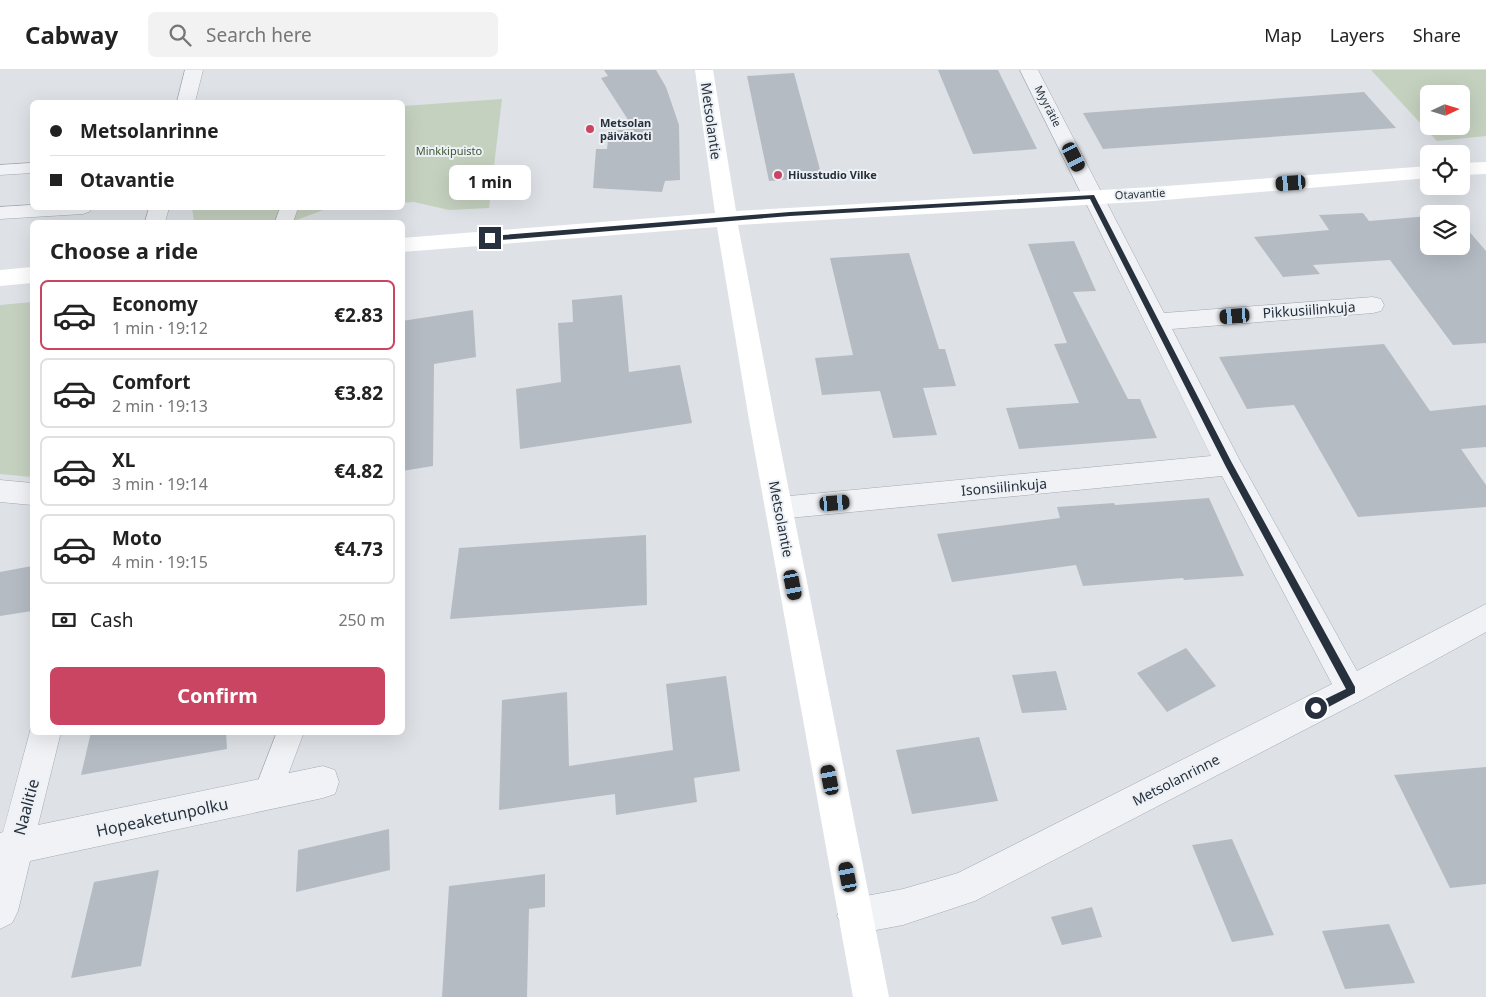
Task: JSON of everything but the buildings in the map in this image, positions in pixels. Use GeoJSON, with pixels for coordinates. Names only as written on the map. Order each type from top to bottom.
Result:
{"type":"FeatureCollection","features":[{"type":"Feature","properties":{"kind":"street"},"geometry":{"type":"LineString","coordinates":[[186,100],[194,70]]}},
{"type":"Feature","properties":{"kind":"street","name":"Metsolantie"},"geometry":{"type":"LineString","coordinates":[[704,70],[727,220],[871,997]]}},
{"type":"Feature","properties":{"kind":"street","name":"Myyrätie"},"geometry":{"type":"LineString","coordinates":[[1029,70],[1229,465],[1352,690]]}},
{"type":"Feature","properties":{"kind":"street"},"geometry":{"type":"LineString","coordinates":[[1470,169],[1486,168]]}},
{"type":"Feature","properties":{"kind":"street","name":"Otavantie"},"geometry":{"type":"LineString","coordinates":[[405,245],[790,214],[1092,197],[1420,173]]}},
{"type":"Feature","properties":{"kind":"street"},"geometry":{"type":"LineString","coordinates":[[0,278],[30,275]]}},
{"type":"Feature","properties":{"kind":"street","name":"Pikkusiilinkuja"},"geometry":{"type":"LineString","coordinates":[[1156,322],[1373,306]]}},
{"type":"Feature","properties":{"kind":"street","name":"Isonsiilinkuja"},"geometry":{"type":"LineString","coordinates":[[779,508],[1229,465]]}},
{"type":"Feature","properties":{"kind":"street"},"geometry":{"type":"LineString","coordinates":[[0,491],[30,494]]}},
{"type":"Feature","properties":{"kind":"street","name":"Metsolanrinne"},"geometry":{"type":"LineString","coordinates":[[855,916],[903,907],[963,889],[1352,690],[1486,617]]}},
{"type":"Feature","properties":{"kind":"street","name":"Naalitie"},"geometry":{"type":"LineString","coordinates":[[0,911],[8,849],[44,735]]}},
{"type":"Feature","properties":{"kind":"street","name":"Hopeaketunpolku"},"geometry":{"type":"LineString","coordinates":[[8,849],[323,782]]}},
{"type":"Feature","properties":{"kind":"lane"},"geometry":{"type":"LineString","coordinates":[[0,170],[30,168]]}},
{"type":"Feature","properties":{"kind":"lane"},"geometry":{"type":"LineString","coordinates":[[0,212],[42,210]]}},
{"type":"Feature","properties":{"kind":"lane"},"geometry":{"type":"LineString","coordinates":[[267,794],[290,735]]}},
{"type":"Feature","properties":{"kind":"green space"},"geometry":{"type":"Polygon","coordinates":[[[1371,70],[1486,70],[1486,136],[1437,141],[1431,135],[1470,135],[1470,85],[1420,85],[1420,123],[1371,70]]]}},
{"type":"Feature","properties":{"kind":"green space","name":"Minkkipuisto"},"geometry":{"type":"Polygon","coordinates":[[[502,99],[489,208],[449,210],[414,202],[405,203],[405,106],[502,99]]]}},
{"type":"Feature","properties":{"kind":"green space"},"geometry":{"type":"Polygon","coordinates":[[[192,210],[323,210],[297,220],[194,220],[192,210]]]}},
{"type":"Feature","properties":{"kind":"green space"},"geometry":{"type":"Polygon","coordinates":[[[30,302],[30,477],[0,474],[0,305],[30,302]]]}},
{"type":"Feature","properties":{"kind":"place","name":"Metsolan päiväkoti"},"geometry":{"type":"Point","coordinates":[590,129]}},
{"type":"Feature","properties":{"kind":"place","name":"Hiusstudio Vilke"},"geometry":{"type":"Point","coordinates":[778,175]}},
{"type":"Feature","properties":{"kind":"route"},"geometry":{"type":"LineString","coordinates":[[490,238],[688,224],[790,214],[1092,197],[1229,465],[1352,690],[1316,708]]}}]}
